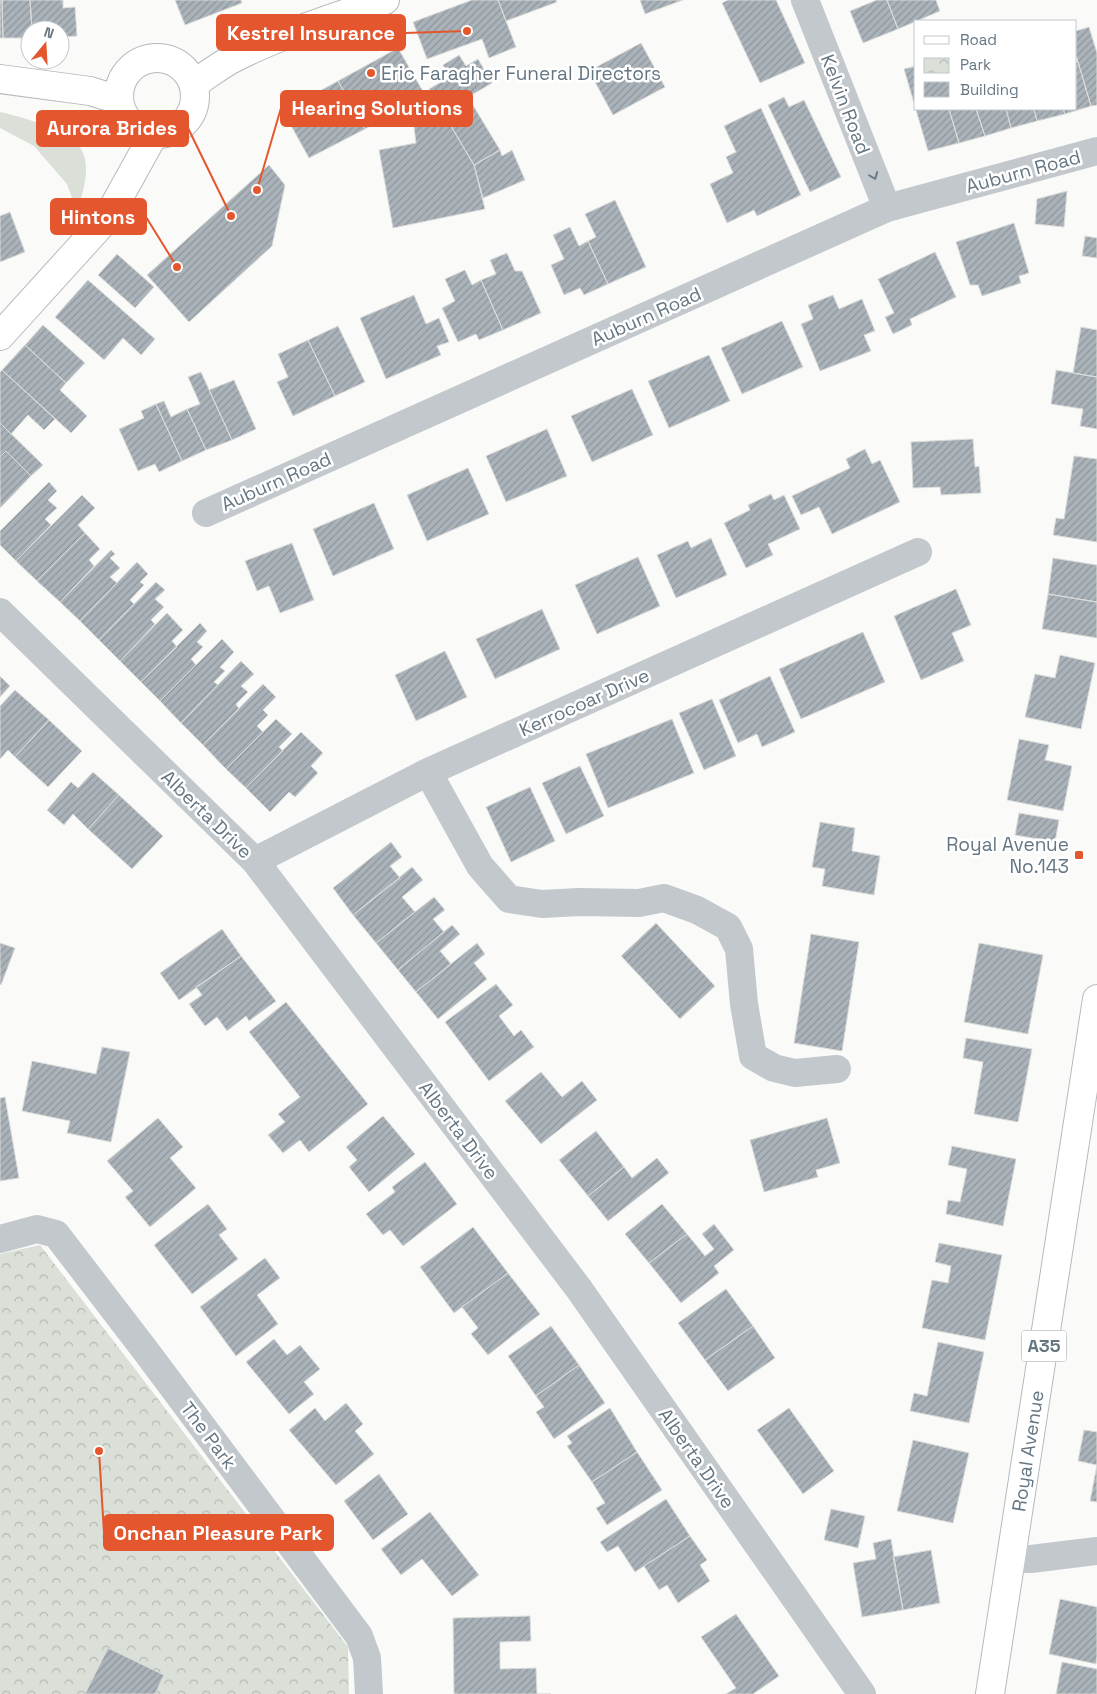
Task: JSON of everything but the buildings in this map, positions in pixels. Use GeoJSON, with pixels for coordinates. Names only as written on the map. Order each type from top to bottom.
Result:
{"type":"FeatureCollection","features":[{"type":"Feature","properties":{"kind":"main road"},"geometry":{"type":"LineString","coordinates":[[194,84],[239,56],[312,26],[385,0]]}},
{"type":"Feature","properties":{"kind":"main road"},"geometry":{"type":"LineString","coordinates":[[149,59],[168,59],[179,64],[188,72],[194,84],[196,96],[187,120],[178,128],[166,133],[154,134],[130,123],[123,112],[119,100],[124,76],[132,66],[149,59]]}},
{"type":"Feature","properties":{"kind":"main road"},"geometry":{"type":"LineString","coordinates":[[0,79],[90,91],[119,100]]}},
{"type":"Feature","properties":{"kind":"main road"},"geometry":{"type":"LineString","coordinates":[[0,336],[108,217],[154,134]]}},
{"type":"Feature","properties":{"kind":"main road","name":"Royal Avenue"},"geometry":{"type":"LineString","coordinates":[[990,1694],[1097,999]]}},
{"type":"Feature","properties":{"kind":"street","name":"Kelvin Road"},"geometry":{"type":"LineString","coordinates":[[805,0],[886,208]]}},
{"type":"Feature","properties":{"kind":"street","name":"Auburn Road"},"geometry":{"type":"LineString","coordinates":[[206,513],[886,208],[1097,151]]}},
{"type":"Feature","properties":{"kind":"street","name":"Kerrocoar Drive"},"geometry":{"type":"LineString","coordinates":[[255,861],[428,772],[918,552]]}},
{"type":"Feature","properties":{"kind":"street","name":"Alberta Drive"},"geometry":{"type":"LineString","coordinates":[[0,612],[255,861],[579,1289],[862,1694]]}},
{"type":"Feature","properties":{"kind":"street"},"geometry":{"type":"LineString","coordinates":[[428,772],[480,866],[509,899],[542,904],[579,902],[639,903],[664,898],[697,910],[728,927],[739,949],[744,1004],[753,1056],[774,1068],[795,1073],[837,1070]]}},
{"type":"Feature","properties":{"kind":"street","name":"The Park"},"geometry":{"type":"LineString","coordinates":[[0,1239],[37,1229],[56,1234],[359,1636],[367,1658],[369,1694]]}},
{"type":"Feature","properties":{"kind":"street"},"geometry":{"type":"LineString","coordinates":[[1011,1559],[1030,1559],[1097,1551]]}},
{"type":"Feature","properties":{"kind":"green space"},"geometry":{"type":"Polygon","coordinates":[[[0,112],[56,129],[69,136],[78,145],[85,157],[86,173],[84,189],[77,211],[67,184],[34,146],[0,128],[0,112]]]}},
{"type":"Feature","properties":{"kind":"green space"},"geometry":{"type":"Polygon","coordinates":[[[40,1245],[348,1647],[349,1694],[0,1694],[0,1254],[40,1245]]]}},
{"type":"Feature","properties":{"kind":"place","name":"Kestrel Insurance"},"geometry":{"type":"Point","coordinates":[467,31]}},
{"type":"Feature","properties":{"kind":"place","name":"Eric Faragher Funeral Directors"},"geometry":{"type":"Point","coordinates":[371,73]}},
{"type":"Feature","properties":{"kind":"place","name":"Hearing Solutions"},"geometry":{"type":"Point","coordinates":[257,190]}},
{"type":"Feature","properties":{"kind":"place","name":"Aurora Brides"},"geometry":{"type":"Point","coordinates":[231,216]}},
{"type":"Feature","properties":{"kind":"place","name":"Hintons"},"geometry":{"type":"Point","coordinates":[177,267]}},
{"type":"Feature","properties":{"kind":"place","name":"Royal Avenue No.143"},"geometry":{"type":"Point","coordinates":[1079,855]}},
{"type":"Feature","properties":{"kind":"place","name":"Onchan Pleasure Park"},"geometry":{"type":"Point","coordinates":[99,1451]}}]}
